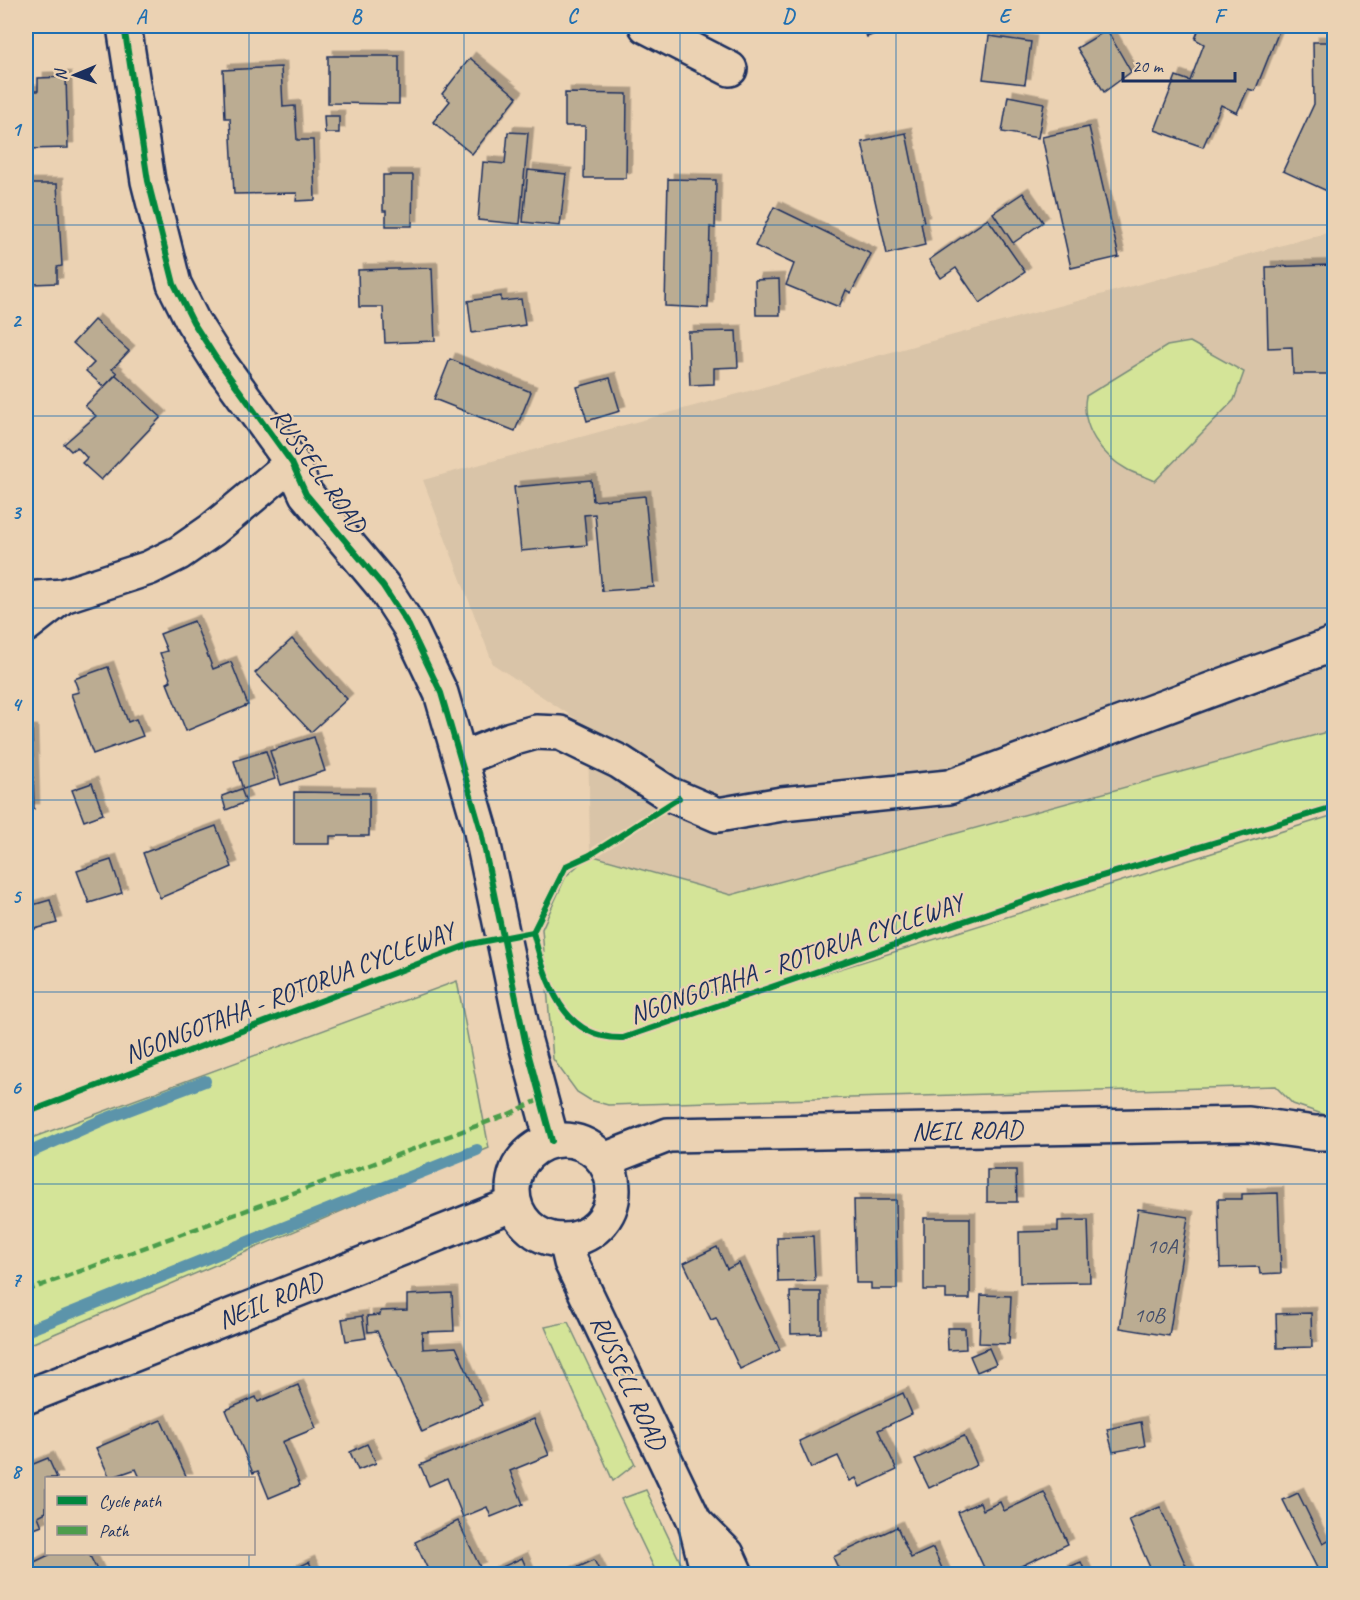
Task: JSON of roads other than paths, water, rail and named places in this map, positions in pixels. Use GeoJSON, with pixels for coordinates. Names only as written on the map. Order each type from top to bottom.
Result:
{"type":"FeatureCollection","features":[{"type":"Feature","properties":{"kind":"street","name":"RUSSELL ROAD"},"geometry":{"type":"LineString","coordinates":[[124,26],[148,181],[174,284],[193,322],[216,358],[292,463],[306,494],[382,586],[409,626],[441,693],[480,827],[525,1041],[552,1141]]}},
{"type":"Feature","properties":{"kind":"street"},"geometry":{"type":"LineString","coordinates":[[646,26],[730,69]]}},
{"type":"Feature","properties":{"kind":"street"},"geometry":{"type":"LineString","coordinates":[[26,599],[63,596],[149,568],[179,553],[212,530],[292,463]]}},
{"type":"Feature","properties":{"kind":"street"},"geometry":{"type":"LineString","coordinates":[[26,626],[63,596]]}},
{"type":"Feature","properties":{"kind":"street"},"geometry":{"type":"LineString","coordinates":[[461,759],[511,739],[536,732],[560,733],[620,762],[669,794],[718,815],[782,804],[949,787],[1335,644]]}},
{"type":"Feature","properties":{"kind":"street","name":"NEIL ROAD"},"geometry":{"type":"LineString","coordinates":[[604,1160],[668,1136],[1249,1124],[1315,1133],[1335,1133]]}},
{"type":"Feature","properties":{"kind":"street"},"geometry":{"type":"LineString","coordinates":[[552,1141],[578,1142],[592,1149],[604,1160],[612,1176],[614,1195],[609,1212],[584,1237],[566,1241],[549,1239],[534,1232],[522,1220],[514,1204],[512,1189],[515,1174],[522,1161],[532,1150],[552,1141]]}},
{"type":"Feature","properties":{"kind":"street","name":"NEIL ROAD"},"geometry":{"type":"LineString","coordinates":[[26,1397],[514,1204]]}},
{"type":"Feature","properties":{"kind":"street","name":"RUSSELL ROAD"},"geometry":{"type":"LineString","coordinates":[[566,1241],[571,1262],[695,1522],[708,1575]]}},
{"type":"Feature","properties":{"kind":"street","name":"RUSSELL ROAD"},"geometry":{"type":"LineString","coordinates":[[695,1522],[727,1554],[736,1575]]}},
{"type":"Feature","properties":{"kind":"waterway"},"geometry":{"type":"LineString","coordinates":[[26,1154],[105,1119],[205,1081]]}},
{"type":"Feature","properties":{"kind":"waterway"},"geometry":{"type":"LineString","coordinates":[[26,1331],[477,1150]]}}]}
